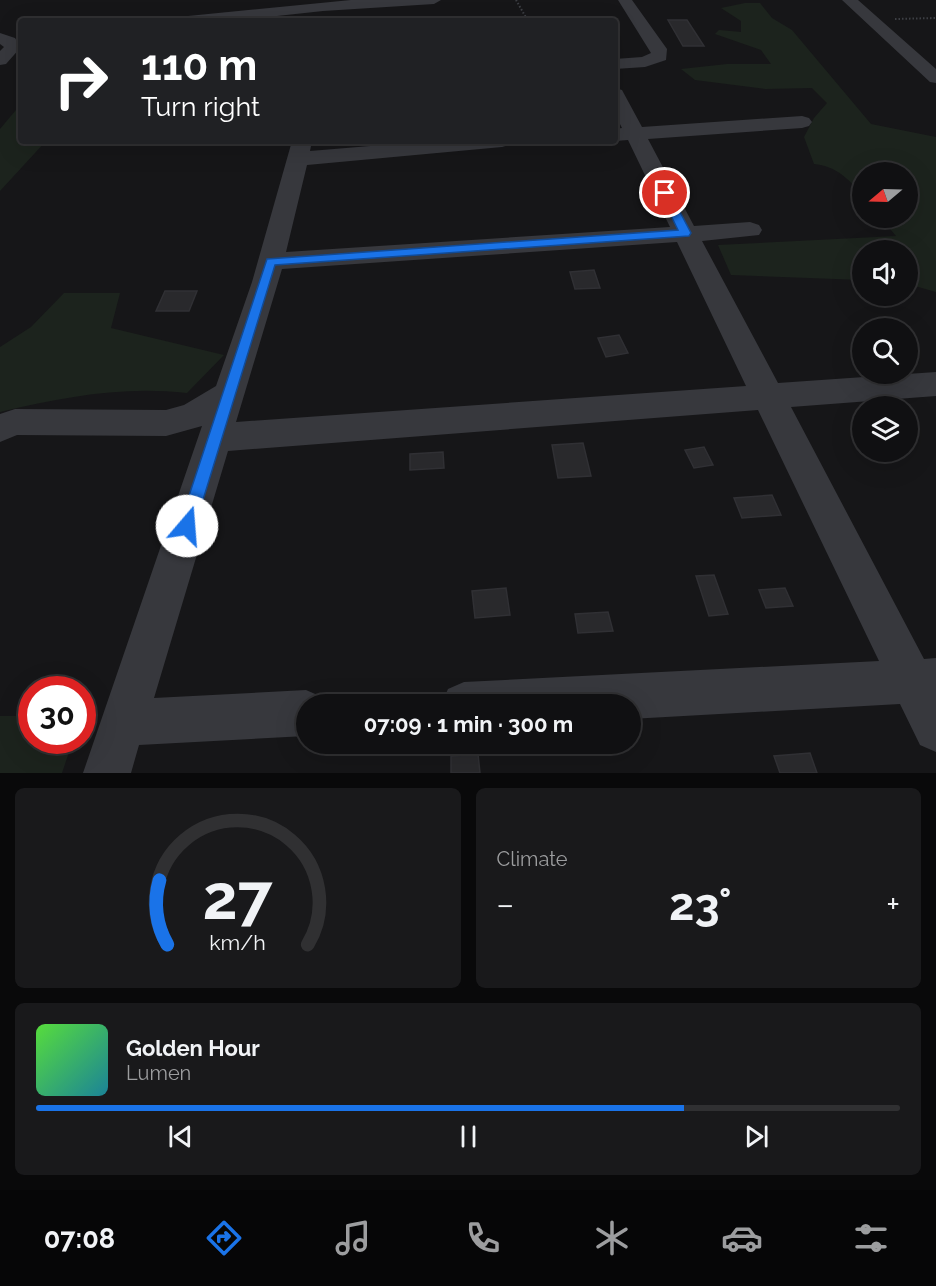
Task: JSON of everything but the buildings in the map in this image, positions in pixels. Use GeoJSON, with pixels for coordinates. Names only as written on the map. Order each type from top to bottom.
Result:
{"type":"FeatureCollection","features":[{"type":"Feature","properties":{"kind":"street"},"geometry":{"type":"LineString","coordinates":[[186,18],[272,12],[301,7],[434,0]]}},
{"type":"Feature","properties":{"kind":"street"},"geometry":{"type":"LineString","coordinates":[[618,64],[645,62],[660,57],[660,49],[625,0]]}},
{"type":"Feature","properties":{"kind":"street"},"geometry":{"type":"LineString","coordinates":[[849,0],[936,78]]}},
{"type":"Feature","properties":{"kind":"street"},"geometry":{"type":"LineString","coordinates":[[424,1],[427,18]]}},
{"type":"Feature","properties":{"kind":"street"},"geometry":{"type":"LineString","coordinates":[[0,38],[18,35]]}},
{"type":"Feature","properties":{"kind":"street"},"geometry":{"type":"LineString","coordinates":[[0,38],[9,42],[13,48],[0,60]]}},
{"type":"Feature","properties":{"kind":"street"},"geometry":{"type":"LineString","coordinates":[[618,106],[625,134],[685,233],[768,396],[924,680],[936,729]]}},
{"type":"Feature","properties":{"kind":"street"},"geometry":{"type":"LineString","coordinates":[[625,134],[802,122]]}},
{"type":"Feature","properties":{"kind":"street"},"geometry":{"type":"LineString","coordinates":[[107,773],[271,261],[299,150],[434,144]]}},
{"type":"Feature","properties":{"kind":"street"},"geometry":{"type":"LineString","coordinates":[[271,261],[750,230]]}},
{"type":"Feature","properties":{"kind":"street"},"geometry":{"type":"LineString","coordinates":[[215,438],[936,384]]}},
{"type":"Feature","properties":{"kind":"street"},"geometry":{"type":"LineString","coordinates":[[0,428],[15,422],[166,423],[193,416],[229,394]]}},
{"type":"Feature","properties":{"kind":"street"},"geometry":{"type":"LineString","coordinates":[[641,695],[924,680]]}},
{"type":"Feature","properties":{"kind":"street"},"geometry":{"type":"LineString","coordinates":[[124,723],[296,714]]}},
{"type":"Feature","properties":{"kind":"path"},"geometry":{"type":"LineString","coordinates":[[516,0],[526,18]]}},
{"type":"Feature","properties":{"kind":"path"},"geometry":{"type":"LineString","coordinates":[[870,19],[936,18]]}},
{"type":"Feature","properties":{"kind":"shaded area"},"geometry":{"type":"Polygon","coordinates":[[[745,3],[760,3],[772,18],[792,30],[871,124],[936,137],[936,292],[918,287],[918,240],[852,240],[852,280],[731,275],[718,245],[896,236],[889,228],[918,228],[918,162],[852,162],[852,184],[835,170],[814,164],[804,137],[814,118],[827,103],[812,88],[765,89],[695,80],[681,69],[727,64],[771,64],[761,50],[715,34],[719,30],[741,32],[741,21],[721,8],[745,3]]]}},
{"type":"Feature","properties":{"kind":"shaded area"},"geometry":{"type":"Polygon","coordinates":[[[18,108],[18,144],[43,144],[0,191],[0,129],[18,108]]]}},
{"type":"Feature","properties":{"kind":"shaded area"},"geometry":{"type":"Polygon","coordinates":[[[64,293],[120,293],[111,328],[224,355],[187,393],[139,391],[93,394],[0,412],[0,347],[31,327],[64,293]]]}},
{"type":"Feature","properties":{"kind":"shaded area"},"geometry":{"type":"Polygon","coordinates":[[[0,716],[18,716],[18,754],[68,755],[62,773],[0,773],[0,716]]]}},
{"type":"Feature","properties":{"kind":"route"},"geometry":{"type":"LineString","coordinates":[[187,526],[271,261],[685,233],[665,193]]}}]}
